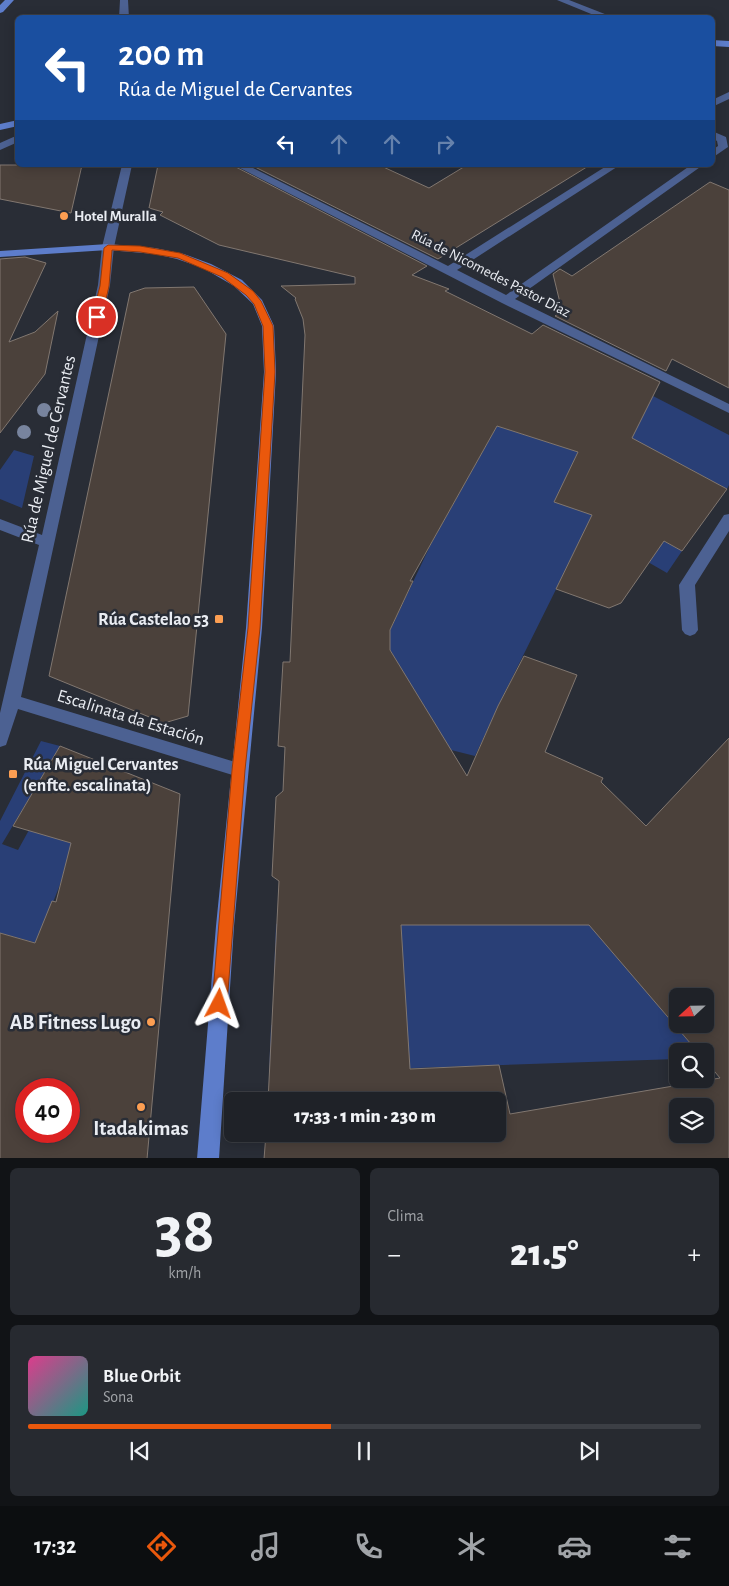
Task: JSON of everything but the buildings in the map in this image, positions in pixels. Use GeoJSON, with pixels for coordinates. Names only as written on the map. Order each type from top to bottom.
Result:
{"type":"FeatureCollection","features":[{"type":"Feature","properties":{"kind":"street"},"geometry":{"type":"LineString","coordinates":[[0,10],[10,0]]}},
{"type":"Feature","properties":{"kind":"street"},"geometry":{"type":"LineString","coordinates":[[124,0],[124,15]]}},
{"type":"Feature","properties":{"kind":"street"},"geometry":{"type":"LineString","coordinates":[[561,0],[603,15]]}},
{"type":"Feature","properties":{"kind":"street"},"geometry":{"type":"LineString","coordinates":[[715,43],[729,44]]}},
{"type":"Feature","properties":{"kind":"street"},"geometry":{"type":"LineString","coordinates":[[715,102],[729,94]]}},
{"type":"Feature","properties":{"kind":"street"},"geometry":{"type":"LineString","coordinates":[[0,126],[15,124]]}},
{"type":"Feature","properties":{"kind":"street"},"geometry":{"type":"LineString","coordinates":[[715,136],[722,139],[723,147],[715,152]]}},
{"type":"Feature","properties":{"kind":"street"},"geometry":{"type":"LineString","coordinates":[[0,147],[15,140]]}},
{"type":"Feature","properties":{"kind":"street","name":"Rúa de Miguel de Cervantes"},"geometry":{"type":"LineString","coordinates":[[0,740],[12,701],[104,286],[108,248],[127,167]]}},
{"type":"Feature","properties":{"kind":"street","name":"Rúa de Nicomedes Pastor Díaz"},"geometry":{"type":"LineString","coordinates":[[243,167],[506,300],[729,409]]}},
{"type":"Feature","properties":{"kind":"street"},"geometry":{"type":"LineString","coordinates":[[449,270],[612,167]]}},
{"type":"Feature","properties":{"kind":"street"},"geometry":{"type":"LineString","coordinates":[[506,300],[695,167]]}},
{"type":"Feature","properties":{"kind":"street"},"geometry":{"type":"LineString","coordinates":[[0,254],[108,248],[164,252],[207,266],[225,275],[250,293],[264,314],[268,326],[270,372],[254,628],[239,770],[208,1158]]}},
{"type":"Feature","properties":{"kind":"street"},"geometry":{"type":"LineString","coordinates":[[690,630],[687,585],[729,519]]}},
{"type":"Feature","properties":{"kind":"street"},"geometry":{"type":"LineString","coordinates":[[0,524],[46,542]]}},
{"type":"Feature","properties":{"kind":"street","name":"Escalinata da Estación"},"geometry":{"type":"LineString","coordinates":[[12,701],[239,770]]}},
{"type":"Feature","properties":{"kind":"shaded area"},"geometry":{"type":"Polygon","coordinates":[[[653,396],[729,435],[729,485],[727,489],[658,452],[607,510],[682,551],[667,573],[587,527],[475,756],[447,749],[385,641],[431,544],[497,426],[578,452],[555,502],[653,396]]]}},
{"type":"Feature","properties":{"kind":"shaded area"},"geometry":{"type":"Polygon","coordinates":[[[14,450],[34,456],[22,508],[0,499],[0,470],[14,450]]]}},
{"type":"Feature","properties":{"kind":"shaded area"},"geometry":{"type":"Polygon","coordinates":[[[41,741],[60,746],[2,844],[18,850],[29,830],[72,843],[61,882],[37,943],[0,933],[0,821],[41,741]]]}},
{"type":"Feature","properties":{"kind":"shaded area"},"geometry":{"type":"Polygon","coordinates":[[[276,924],[590,925],[669,1018],[669,1033],[682,1033],[690,1043],[669,1043],[669,1059],[269,1073],[271,1025],[379,1021],[378,970],[274,972],[276,924]]]}},
{"type":"Feature","properties":{"kind":"place","name":"Hotel Muralla"},"geometry":{"type":"Point","coordinates":[64,216]}},
{"type":"Feature","properties":{"kind":"place","name":"Rúa Castelao 53"},"geometry":{"type":"Point","coordinates":[219,619]}},
{"type":"Feature","properties":{"kind":"place","name":"Rúa Miguel Cervantes (enfte. escalinata)"},"geometry":{"type":"Point","coordinates":[13,774]}},
{"type":"Feature","properties":{"kind":"place","name":"AB Fitness Lugo"},"geometry":{"type":"Point","coordinates":[151,1022]}},
{"type":"Feature","properties":{"kind":"place","name":"Itadakimas"},"geometry":{"type":"Point","coordinates":[141,1107]}},
{"type":"Feature","properties":{"kind":"route"},"geometry":{"type":"LineString","coordinates":[[97,317],[104,286],[108,248],[140,249],[180,256],[196,261],[225,275],[250,293],[264,314],[268,326],[270,372],[254,628],[239,770],[219,1004]]}}]}
